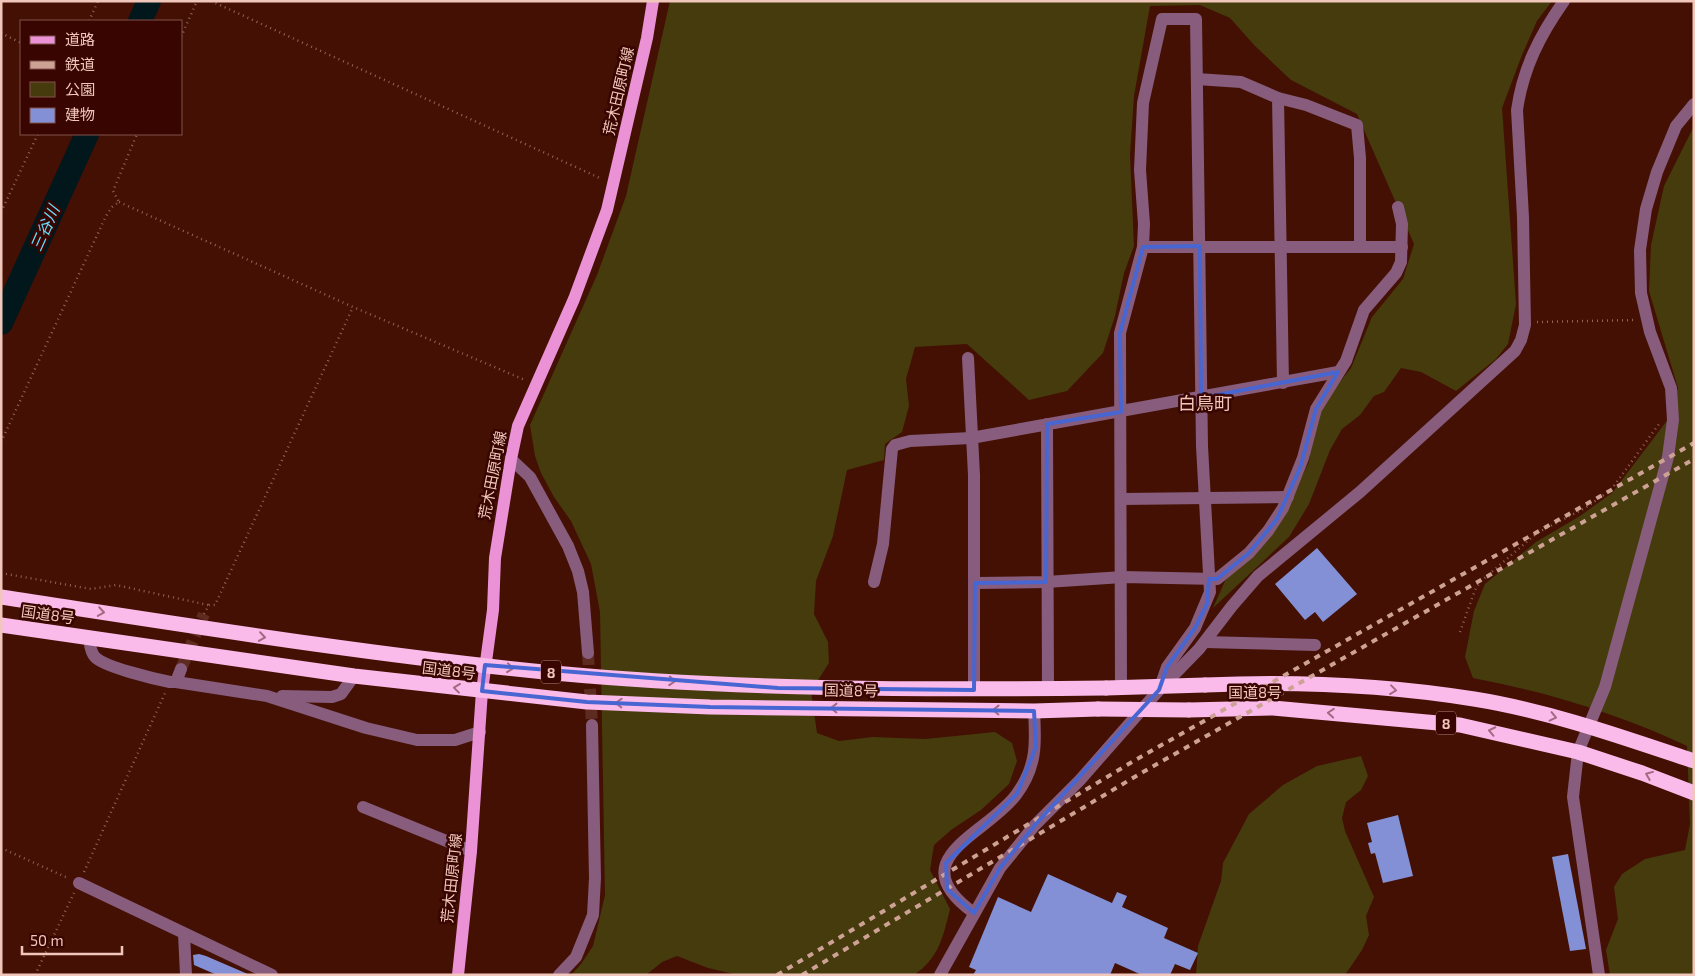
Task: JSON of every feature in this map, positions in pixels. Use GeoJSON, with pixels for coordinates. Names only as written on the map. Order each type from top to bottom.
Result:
{"type":"FeatureCollection","features":[{"type":"Feature","properties":{"kind":"highway","name":"国道8号"},"geometry":{"type":"LineString","coordinates":[[1,597],[347,649],[558,673],[778,688],[974,690],[1114,688],[1259,682],[1386,689],[1475,699],[1587,725],[1694,762]]}},
{"type":"Feature","properties":{"kind":"highway","name":"国道8号"},"geometry":{"type":"LineString","coordinates":[[1,625],[354,676],[587,702],[691,706],[1034,711],[1272,708],[1424,720],[1460,724],[1578,752],[1642,773],[1694,794]]}},
{"type":"Feature","properties":{"kind":"main road","name":"荒木田原町線"},"geometry":{"type":"LineString","coordinates":[[458,975],[471,851],[482,691],[493,610],[495,558],[510,460],[518,426],[574,299],[607,210],[647,38],[653,1]]}},
{"type":"Feature","properties":{"kind":"street"},"geometry":{"type":"LineString","coordinates":[[940,975],[1000,868],[1036,825],[1080,780],[1159,690],[1205,642],[1258,576],[1360,492],[1501,366],[1515,351],[1521,340],[1525,322],[1523,217],[1517,110],[1525,72],[1536,44],[1564,1]]}},
{"type":"Feature","properties":{"kind":"street"},"geometry":{"type":"LineString","coordinates":[[1114,688],[1123,577],[1120,332],[1142,247],[1144,224],[1140,170],[1142,111],[1162,18],[1196,19],[1201,398],[1210,592],[1207,604],[1196,628],[1166,667],[1159,690]]}},
{"type":"Feature","properties":{"kind":"street"},"geometry":{"type":"LineString","coordinates":[[1197,79],[1240,82],[1278,98],[1306,105],[1357,125],[1360,158],[1360,246]]}},
{"type":"Feature","properties":{"kind":"street"},"geometry":{"type":"LineString","coordinates":[[1278,98],[1283,383]]}},
{"type":"Feature","properties":{"kind":"street"},"geometry":{"type":"LineString","coordinates":[[1599,975],[1573,797],[1578,752],[1587,725],[1605,687],[1668,457],[1673,420],[1671,388],[1648,320],[1641,292],[1640,250],[1646,209],[1668,143],[1676,126],[1694,104]]}},
{"type":"Feature","properties":{"kind":"street"},"geometry":{"type":"LineString","coordinates":[[974,582],[1046,582],[1123,577],[1217,579],[1249,553],[1277,519],[1288,497],[1304,458],[1316,409],[1346,361],[1364,310],[1396,272],[1401,262],[1402,224],[1398,208]]}},
{"type":"Feature","properties":{"kind":"street"},"geometry":{"type":"LineString","coordinates":[[1142,247],[1402,247]]}},
{"type":"Feature","properties":{"kind":"street"},"geometry":{"type":"LineString","coordinates":[[968,358],[974,582],[974,690]]}},
{"type":"Feature","properties":{"kind":"street"},"geometry":{"type":"LineString","coordinates":[[874,582],[883,544],[892,449],[895,445],[902,442],[971,438],[1338,372]]}},
{"type":"Feature","properties":{"kind":"street"},"geometry":{"type":"LineString","coordinates":[[1047,424],[1046,582],[1048,689]]}},
{"type":"Feature","properties":{"kind":"street"},"geometry":{"type":"LineString","coordinates":[[510,460],[530,477],[568,546],[578,571],[583,592],[588,653]]}},
{"type":"Feature","properties":{"kind":"street"},"geometry":{"type":"LineString","coordinates":[[1122,499],[1288,497]]}},
{"type":"Feature","properties":{"kind":"street"},"geometry":{"type":"LineString","coordinates":[[89,638],[92,654],[96,659],[173,682],[267,696],[332,697],[341,694],[354,676]]}},
{"type":"Feature","properties":{"kind":"street"},"geometry":{"type":"LineString","coordinates":[[1205,642],[1315,646]]}},
{"type":"Feature","properties":{"kind":"street"},"geometry":{"type":"LineString","coordinates":[[173,682],[181,669]]}},
{"type":"Feature","properties":{"kind":"street"},"geometry":{"type":"LineString","coordinates":[[267,696],[366,728],[417,740],[455,740],[480,732]]}},
{"type":"Feature","properties":{"kind":"street"},"geometry":{"type":"LineString","coordinates":[[974,913],[957,901],[947,889],[944,876],[946,863],[958,847],[1007,806],[1017,794],[1031,767],[1036,747],[1034,711]]}},
{"type":"Feature","properties":{"kind":"street"},"geometry":{"type":"LineString","coordinates":[[559,975],[576,957],[593,915],[595,878],[592,725]]}},
{"type":"Feature","properties":{"kind":"street"},"geometry":{"type":"LineString","coordinates":[[363,806],[471,851]]}},
{"type":"Feature","properties":{"kind":"street"},"geometry":{"type":"LineString","coordinates":[[79,883],[272,975]]}},
{"type":"Feature","properties":{"kind":"street"},"geometry":{"type":"LineString","coordinates":[[184,934],[186,975]]}},
{"type":"Feature","properties":{"kind":"path"},"geometry":{"type":"LineString","coordinates":[[89,20],[98,1]]}},
{"type":"Feature","properties":{"kind":"path"},"geometry":{"type":"LineString","coordinates":[[182,35],[197,1]]}},
{"type":"Feature","properties":{"kind":"path"},"geometry":{"type":"LineString","coordinates":[[211,1],[612,184]]}},
{"type":"Feature","properties":{"kind":"path"},"geometry":{"type":"LineString","coordinates":[[1,33],[20,42]]}},
{"type":"Feature","properties":{"kind":"path"},"geometry":{"type":"LineString","coordinates":[[1,212],[38,135]]}},
{"type":"Feature","properties":{"kind":"path"},"geometry":{"type":"LineString","coordinates":[[137,135],[113,191],[119,202],[353,307],[536,384]]}},
{"type":"Feature","properties":{"kind":"path"},"geometry":{"type":"LineString","coordinates":[[1,442],[106,216],[112,207],[119,202]]}},
{"type":"Feature","properties":{"kind":"path"},"geometry":{"type":"LineString","coordinates":[[1,573],[91,588],[116,585],[215,605],[353,307]]}},
{"type":"Feature","properties":{"kind":"path"},"geometry":{"type":"LineString","coordinates":[[1525,322],[1648,320]]}},
{"type":"Feature","properties":{"kind":"path"},"geometry":{"type":"LineString","coordinates":[[1460,632],[1475,590],[1480,582],[1537,533],[1585,508],[1610,490],[1660,422]]}},
{"type":"Feature","properties":{"kind":"path"},"geometry":{"type":"LineString","coordinates":[[204,614],[209,605]]}},
{"type":"Feature","properties":{"kind":"path"},"geometry":{"type":"LineString","coordinates":[[35,975],[173,682]]}},
{"type":"Feature","properties":{"kind":"path"},"geometry":{"type":"LineString","coordinates":[[1,848],[79,883]]}},
{"type":"Feature","properties":{"kind":"highlighted area"},"geometry":{"type":"Polygon","coordinates":[[[1200,246],[1201,398],[1338,372],[1316,409],[1300,468],[1277,519],[1249,553],[1217,579],[1209,579],[1207,604],[1195,628],[1167,667],[1159,690],[1035,825],[1000,868],[974,913],[947,889],[946,863],[1017,794],[1036,747],[1034,711],[710,707],[587,702],[482,691],[485,665],[778,688],[974,690],[975,583],[1046,582],[1047,424],[1121,412],[1120,333],[1143,247],[1200,246]]]}},
{"type":"Feature","properties":{"kind":"green space"},"geometry":{"type":"Polygon","coordinates":[[[670,1],[1552,1],[1537,21],[1502,108],[1516,304],[1508,344],[1496,359],[1456,391],[1421,372],[1401,368],[1384,392],[1374,396],[1360,415],[1342,429],[1330,450],[1309,504],[1289,537],[1213,608],[1225,581],[1299,482],[1309,462],[1312,437],[1321,411],[1332,392],[1351,368],[1372,317],[1403,279],[1414,244],[1357,114],[1291,80],[1255,46],[1230,18],[1200,5],[1150,6],[1134,96],[1130,155],[1134,246],[1124,273],[1115,316],[1103,353],[1067,391],[1029,400],[967,344],[915,347],[906,379],[909,406],[902,432],[885,444],[884,460],[847,470],[833,536],[816,581],[814,614],[828,642],[829,663],[811,691],[817,733],[839,741],[873,737],[925,739],[995,732],[1012,743],[1017,761],[1009,784],[981,810],[951,830],[934,845],[930,870],[950,909],[942,938],[935,954],[914,975],[738,975],[708,968],[677,956],[662,962],[646,975],[571,975],[593,946],[605,895],[600,612],[591,564],[571,521],[554,497],[541,473],[535,456],[530,425],[597,275],[626,196],[670,1]]]}},
{"type":"Feature","properties":{"kind":"green space"},"geometry":{"type":"Polygon","coordinates":[[[1694,126],[1694,975],[1610,975],[1606,950],[1618,919],[1614,887],[1622,874],[1645,859],[1685,850],[1690,824],[1687,746],[1661,734],[1582,705],[1528,690],[1473,678],[1465,657],[1474,611],[1485,584],[1536,542],[1580,516],[1612,493],[1669,418],[1678,388],[1649,291],[1651,245],[1664,186],[1694,126]]]}},
{"type":"Feature","properties":{"kind":"green space"},"geometry":{"type":"Polygon","coordinates":[[[1361,756],[1368,776],[1361,790],[1346,802],[1342,818],[1345,831],[1374,897],[1366,916],[1369,935],[1362,950],[1345,975],[1196,975],[1198,946],[1221,881],[1223,863],[1249,814],[1283,785],[1317,766],[1361,756]]]}},
{"type":"Feature","properties":{"kind":"building"},"geometry":{"type":"Polygon","coordinates":[[[1317,548],[1357,594],[1323,622],[1315,612],[1305,620],[1275,584],[1317,548]]]}},
{"type":"Feature","properties":{"kind":"building"},"geometry":{"type":"Polygon","coordinates":[[[1398,815],[1413,876],[1383,883],[1375,853],[1371,854],[1368,843],[1372,842],[1367,823],[1398,815]]]}},
{"type":"Feature","properties":{"kind":"building"},"geometry":{"type":"Polygon","coordinates":[[[1568,854],[1586,949],[1570,951],[1552,857],[1568,854]]]}},
{"type":"Feature","properties":{"kind":"building"},"geometry":{"type":"Polygon","coordinates":[[[1048,874],[1112,903],[1117,892],[1127,896],[1122,907],[1168,928],[1164,938],[1198,953],[1190,970],[1175,964],[1170,975],[1142,975],[1115,963],[1110,975],[973,975],[976,970],[969,967],[998,897],[1031,912],[1048,874]]]}},
{"type":"Feature","properties":{"kind":"building"},"geometry":{"type":"Polygon","coordinates":[[[199,954],[250,975],[217,975],[194,965],[193,955],[199,954]]]}},
{"type":"Feature","properties":{"kind":"waterway","name":"三谷川"},"geometry":{"type":"LineString","coordinates":[[140,20],[149,1]]}},
{"type":"Feature","properties":{"kind":"waterway","name":"三谷川"},"geometry":{"type":"LineString","coordinates":[[1,323],[87,135]]}},
{"type":"Feature","properties":{"kind":"tunnel"},"geometry":{"type":"LineString","coordinates":[[181,669],[204,614]]}},
{"type":"Feature","properties":{"kind":"tunnel"},"geometry":{"type":"LineString","coordinates":[[588,653],[592,725]]}},
{"type":"Feature","properties":{"kind":"railway"},"geometry":{"type":"LineString","coordinates":[[777,975],[1137,759],[1694,443]]}},
{"type":"Feature","properties":{"kind":"railway"},"geometry":{"type":"LineString","coordinates":[[802,975],[1143,772],[1694,459]]}},
{"type":"Feature","properties":{"kind":"district","name":"白鳥町"},"geometry":{"type":"Point","coordinates":[1205,403]}}]}
